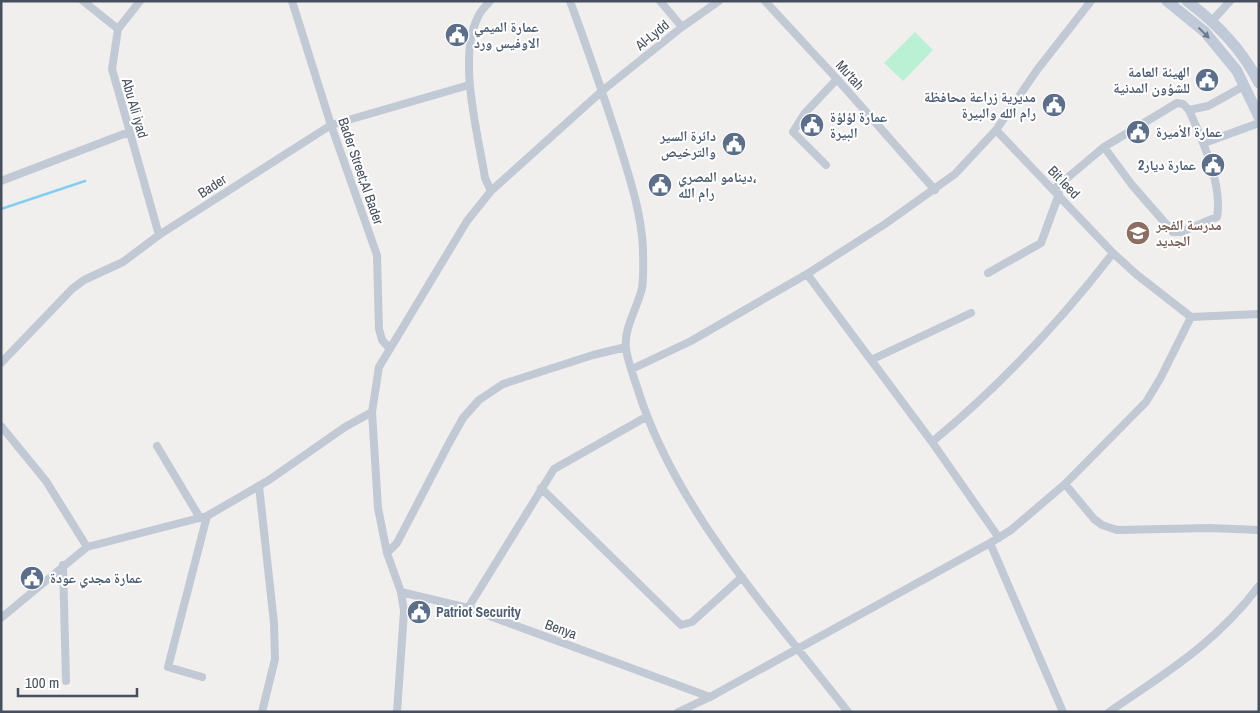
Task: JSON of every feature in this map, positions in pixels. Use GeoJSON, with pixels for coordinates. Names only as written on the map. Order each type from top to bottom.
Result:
{"type":"FeatureCollection","features":[{"type":"Feature","properties":{"kind":"main road"},"geometry":{"type":"LineString","coordinates":[[1167,1],[1205,32],[1237,71],[1259,117]]}},
{"type":"Feature","properties":{"kind":"main road"},"geometry":{"type":"LineString","coordinates":[[1187,1],[1212,20],[1249,63],[1259,83]]}},
{"type":"Feature","properties":{"kind":"street"},"geometry":{"type":"LineString","coordinates":[[83,1],[118,28],[140,1]]}},
{"type":"Feature","properties":{"kind":"street","name":"Bader Street;Al Bader"},"geometry":{"type":"LineString","coordinates":[[292,1],[331,125],[377,255],[380,328],[382,340],[390,349]]}},
{"type":"Feature","properties":{"kind":"street"},"geometry":{"type":"LineString","coordinates":[[490,1],[477,17],[469,53],[469,85],[485,178],[491,191]]}},
{"type":"Feature","properties":{"kind":"street"},"geometry":{"type":"LineString","coordinates":[[570,1],[602,91],[632,187],[643,248],[642,286],[627,332],[626,347],[646,417],[678,484],[742,577],[848,712]]}},
{"type":"Feature","properties":{"kind":"street"},"geometry":{"type":"LineString","coordinates":[[660,1],[682,27]]}},
{"type":"Feature","properties":{"kind":"street","name":"Al-Lydd"},"geometry":{"type":"LineString","coordinates":[[397,712],[404,611],[401,592],[387,553],[378,508],[372,412],[379,367],[467,221],[491,191],[602,91],[682,27],[719,1]]}},
{"type":"Feature","properties":{"kind":"street","name":"Mu'tah"},"geometry":{"type":"LineString","coordinates":[[764,1],[837,79],[935,190]]}},
{"type":"Feature","properties":{"kind":"street"},"geometry":{"type":"LineString","coordinates":[[632,369],[691,341],[807,274],[935,190],[975,155],[996,130],[1038,70],[1091,1]]}},
{"type":"Feature","properties":{"kind":"street"},"geometry":{"type":"LineString","coordinates":[[1212,20],[1230,1]]}},
{"type":"Feature","properties":{"kind":"street","name":"Abu Ali iyad"},"geometry":{"type":"LineString","coordinates":[[118,28],[112,69],[159,235]]}},
{"type":"Feature","properties":{"kind":"street"},"geometry":{"type":"LineString","coordinates":[[826,165],[793,132],[805,113],[837,79]]}},
{"type":"Feature","properties":{"kind":"street","name":"Bader"},"geometry":{"type":"LineString","coordinates":[[1,363],[72,289],[84,280],[123,262],[159,235],[331,125],[469,85]]}},
{"type":"Feature","properties":{"kind":"street"},"geometry":{"type":"LineString","coordinates":[[1189,110],[1208,106],[1244,86]]}},
{"type":"Feature","properties":{"kind":"street"},"geometry":{"type":"LineString","coordinates":[[988,273],[1042,243],[1057,192],[1104,147],[1177,103],[1184,104],[1189,110],[1204,142],[1217,191],[1219,206],[1217,217],[1181,232],[1173,232],[1132,185],[1104,147]]}},
{"type":"Feature","properties":{"kind":"street"},"geometry":{"type":"LineString","coordinates":[[1204,142],[1259,123]]}},
{"type":"Feature","properties":{"kind":"street","name":"Bit leed"},"geometry":{"type":"LineString","coordinates":[[996,130],[1113,253],[1136,274],[1191,317]]}},
{"type":"Feature","properties":{"kind":"street"},"geometry":{"type":"LineString","coordinates":[[1,180],[129,132]]}},
{"type":"Feature","properties":{"kind":"street"},"geometry":{"type":"LineString","coordinates":[[932,442],[969,412],[1037,345],[1113,253]]}},
{"type":"Feature","properties":{"kind":"street"},"geometry":{"type":"LineString","coordinates":[[807,274],[932,442],[999,538]]}},
{"type":"Feature","properties":{"kind":"street"},"geometry":{"type":"LineString","coordinates":[[871,360],[971,313]]}},
{"type":"Feature","properties":{"kind":"street"},"geometry":{"type":"LineString","coordinates":[[678,712],[710,697],[999,538],[1065,484],[1146,402],[1191,317],[1259,314]]}},
{"type":"Feature","properties":{"kind":"street"},"geometry":{"type":"LineString","coordinates":[[387,553],[397,543],[463,418],[479,400],[503,384],[593,355],[626,347]]}},
{"type":"Feature","properties":{"kind":"street"},"geometry":{"type":"LineString","coordinates":[[1,618],[87,547],[204,517],[259,486],[344,427],[372,412]]}},
{"type":"Feature","properties":{"kind":"street"},"geometry":{"type":"LineString","coordinates":[[468,608],[554,469],[646,417]]}},
{"type":"Feature","properties":{"kind":"street"},"geometry":{"type":"LineString","coordinates":[[1,426],[46,481],[87,547]]}},
{"type":"Feature","properties":{"kind":"street"},"geometry":{"type":"LineString","coordinates":[[157,446],[204,517],[168,667],[202,677]]}},
{"type":"Feature","properties":{"kind":"street"},"geometry":{"type":"LineString","coordinates":[[1065,484],[1094,518],[1117,530],[1210,528],[1259,530]]}},
{"type":"Feature","properties":{"kind":"street"},"geometry":{"type":"LineString","coordinates":[[259,486],[274,623],[275,659],[262,712]]}},
{"type":"Feature","properties":{"kind":"street"},"geometry":{"type":"LineString","coordinates":[[541,488],[681,625],[692,622],[742,577]]}},
{"type":"Feature","properties":{"kind":"street"},"geometry":{"type":"LineString","coordinates":[[990,543],[1063,712]]}},
{"type":"Feature","properties":{"kind":"street"},"geometry":{"type":"LineString","coordinates":[[64,565],[66,681]]}},
{"type":"Feature","properties":{"kind":"street"},"geometry":{"type":"LineString","coordinates":[[1109,712],[1210,640],[1226,626],[1259,586]]}},
{"type":"Feature","properties":{"kind":"street","name":"Benya"},"geometry":{"type":"LineString","coordinates":[[401,592],[468,608],[710,697]]}},
{"type":"Feature","properties":{"kind":"green space"},"geometry":{"type":"Polygon","coordinates":[[[915,32],[933,50],[903,81],[884,63],[915,32]]]}},
{"type":"Feature","properties":{"kind":"waterway"},"geometry":{"type":"LineString","coordinates":[[1,209],[85,181]]}},
{"type":"Feature","properties":{"kind":"place","name":"عمارة الميمي الاوفيس ورد"},"geometry":{"type":"Point","coordinates":[457,35]}},
{"type":"Feature","properties":{"kind":"place","name":"الهيئة العامة للشؤون المدنية"},"geometry":{"type":"Point","coordinates":[1207,80]}},
{"type":"Feature","properties":{"kind":"place","name":"مديرية زراعة محافظة رام الله والبيرة"},"geometry":{"type":"Point","coordinates":[1054,105]}},
{"type":"Feature","properties":{"kind":"place","name":"عمارة لؤلؤة البيرة"},"geometry":{"type":"Point","coordinates":[812,125]}},
{"type":"Feature","properties":{"kind":"place","name":"عمارة الأميرة"},"geometry":{"type":"Point","coordinates":[1138,132]}},
{"type":"Feature","properties":{"kind":"place","name":"دائرة السير والترخيص"},"geometry":{"type":"Point","coordinates":[734,144]}},
{"type":"Feature","properties":{"kind":"place","name":"عمارة ديار2"},"geometry":{"type":"Point","coordinates":[1213,165]}},
{"type":"Feature","properties":{"kind":"place","name":"دينامو المصري، رام الله"},"geometry":{"type":"Point","coordinates":[660,185]}},
{"type":"Feature","properties":{"kind":"place","name":"مدرسة الفجر الجديد"},"geometry":{"type":"Point","coordinates":[1138,233]}},
{"type":"Feature","properties":{"kind":"place","name":"عمارة مجدي عودة"},"geometry":{"type":"Point","coordinates":[32,578]}},
{"type":"Feature","properties":{"kind":"place","name":"Patriot Security"},"geometry":{"type":"Point","coordinates":[419,612]}}]}
